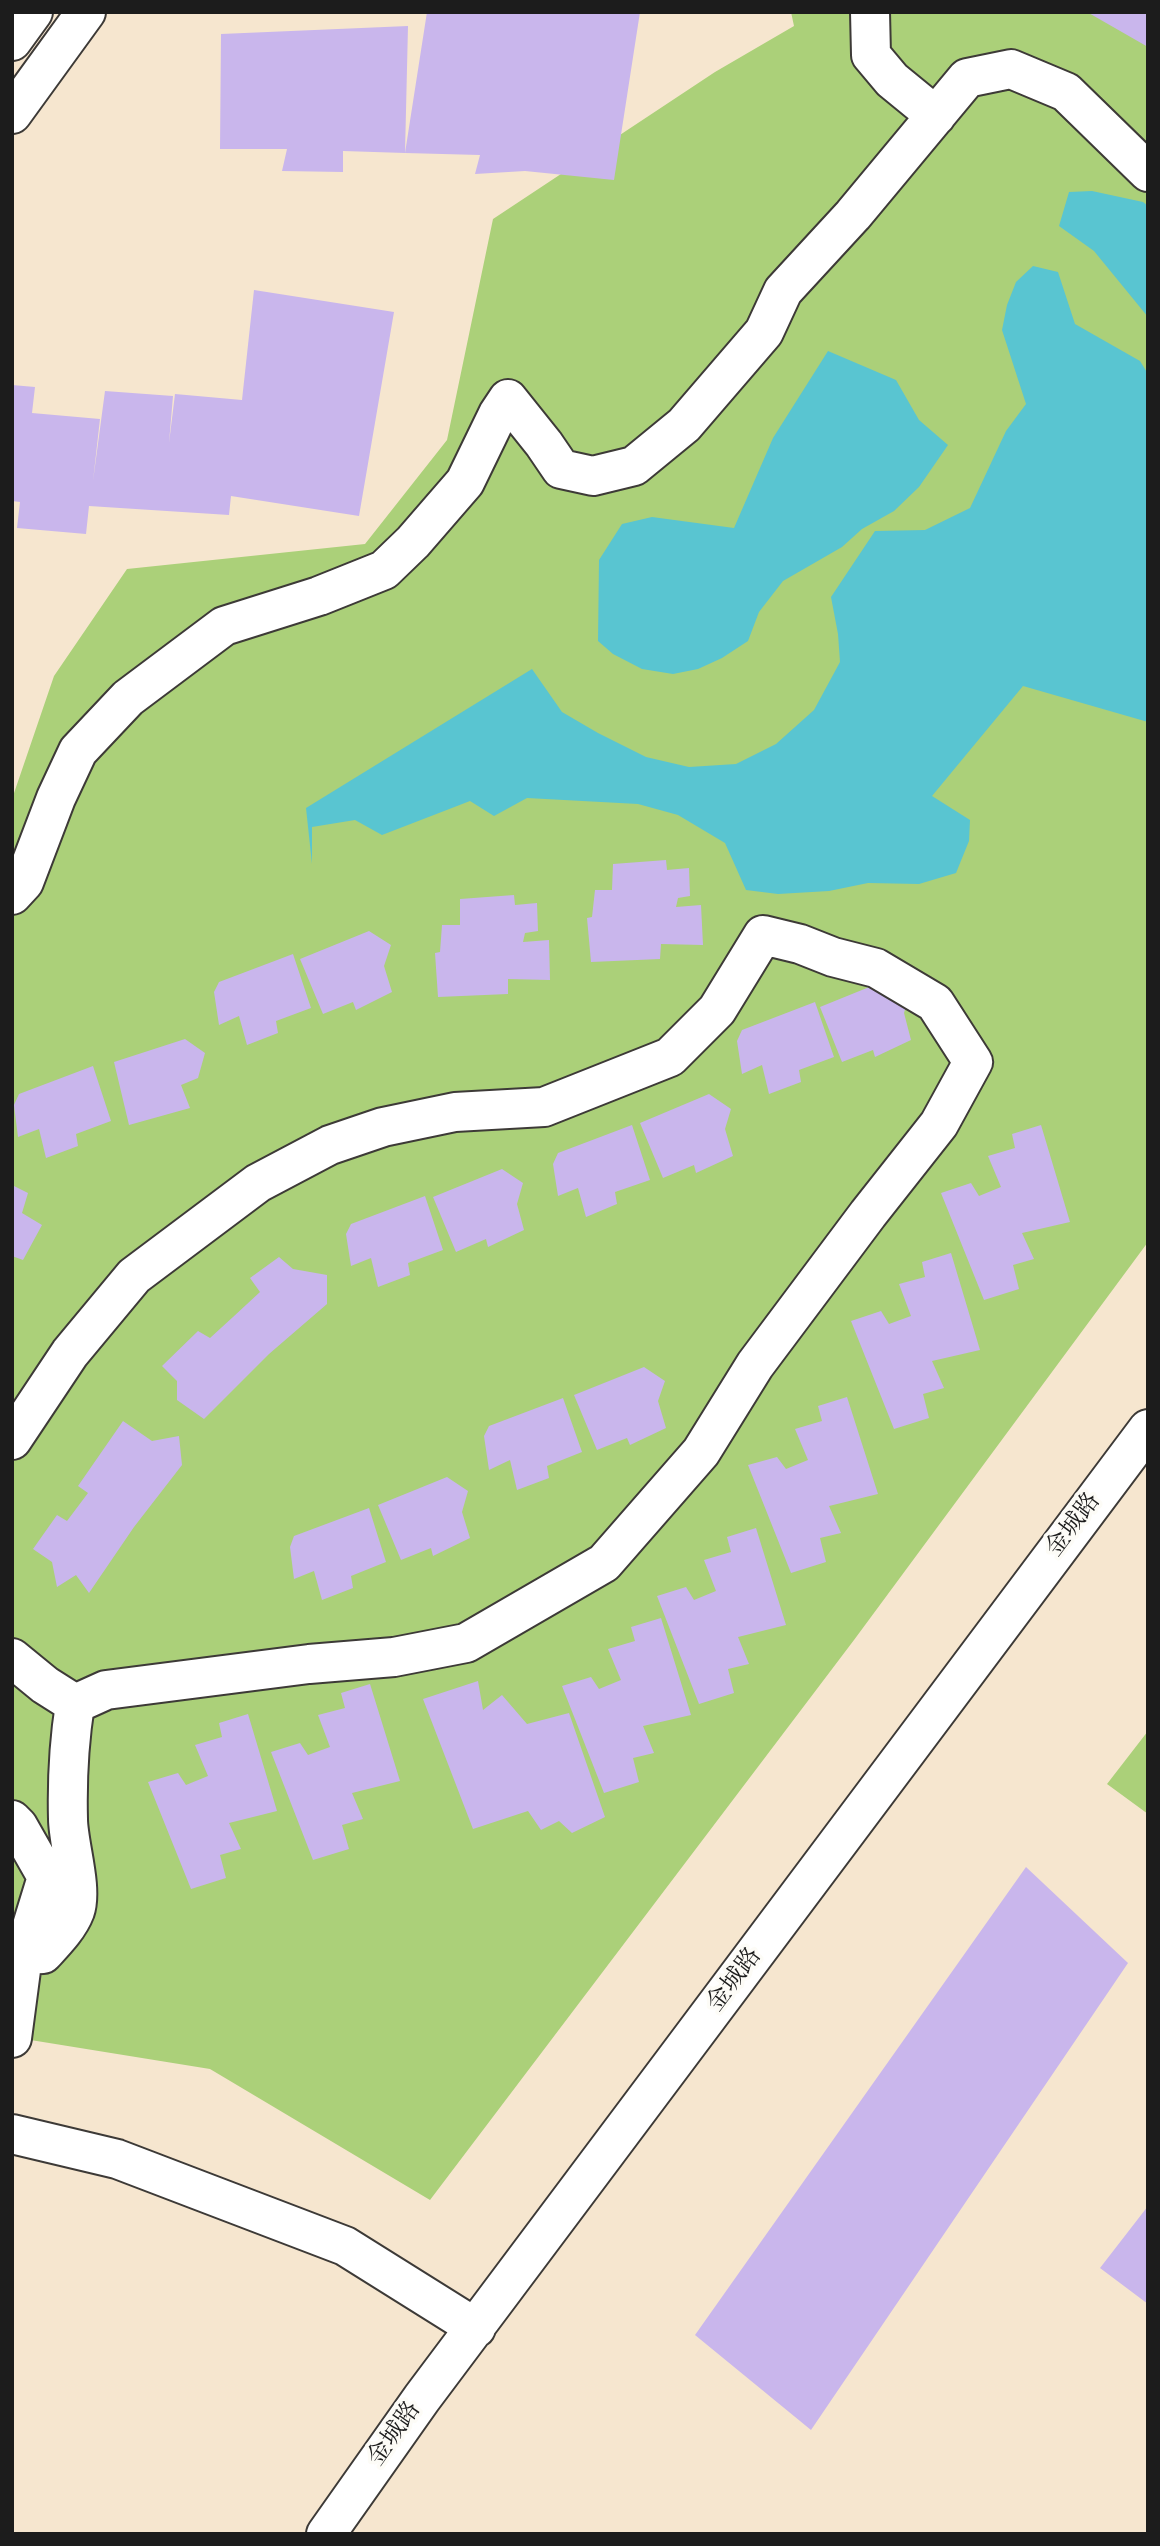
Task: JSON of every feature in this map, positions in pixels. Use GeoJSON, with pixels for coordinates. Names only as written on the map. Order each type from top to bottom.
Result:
{"type":"FeatureCollection","features":[{"type":"Feature","properties":{"kind":"street"},"geometry":{"type":"LineString","coordinates":[[12,41],[33,12]]}},
{"type":"Feature","properties":{"kind":"street"},"geometry":{"type":"LineString","coordinates":[[12,114],[86,12]]}},
{"type":"Feature","properties":{"kind":"street"},"geometry":{"type":"LineString","coordinates":[[870,12],[871,55],[892,80],[936,116]]}},
{"type":"Feature","properties":{"kind":"street"},"geometry":{"type":"LineString","coordinates":[[12,895],[24,882],[56,798],[78,751],[128,698],[224,626],[319,596],[384,570],[413,542],[465,482],[508,399],[561,469],[593,476],[634,466],[684,425],[764,332],[783,291],[853,215],[967,78],[1011,69],[1066,92],[1148,172]]}},
{"type":"Feature","properties":{"kind":"street"},"geometry":{"type":"LineString","coordinates":[[12,1440],[70,1353],[134,1276],[258,1183],[330,1145],[383,1128],[455,1112],[544,1107],[670,1057],[717,1010],[763,934],[800,944],[832,957],[876,968],[935,1003],[973,1062],[939,1124],[867,1214],[755,1365],[701,1452],[604,1563],[466,1643],[394,1657],[309,1664],[106,1689],[75,1704]]}},
{"type":"Feature","properties":{"kind":"street","name":"金城路"},"geometry":{"type":"LineString","coordinates":[[326,2534],[422,2398],[1148,1429]]}},
{"type":"Feature","properties":{"kind":"street"},"geometry":{"type":"LineString","coordinates":[[12,1658],[45,1685],[75,1704]]}},
{"type":"Feature","properties":{"kind":"street"},"geometry":{"type":"LineString","coordinates":[[23,1955],[43,1954],[61,1934],[76,1910],[77,1885],[68,1821],[69,1739],[75,1704]]}},
{"type":"Feature","properties":{"kind":"street"},"geometry":{"type":"LineString","coordinates":[[12,1821],[18,1826],[47,1877],[23,1955],[12,2038]]}},
{"type":"Feature","properties":{"kind":"street"},"geometry":{"type":"LineString","coordinates":[[12,2134],[117,2158],[345,2246],[476,2328]]}},
{"type":"Feature","properties":{"kind":"green space"},"geometry":{"type":"Polygon","coordinates":[[[791,12],[1148,12],[1148,1242],[854,1640],[430,2200],[210,2069],[12,2037],[12,799],[54,676],[127,569],[365,544],[447,440],[493,219],[715,72],[794,26],[791,12]]]}},
{"type":"Feature","properties":{"kind":"green space"},"geometry":{"type":"Polygon","coordinates":[[[1148,1731],[1148,1814],[1107,1784],[1148,1731]]]}},
{"type":"Feature","properties":{"kind":"water"},"geometry":{"type":"Polygon","coordinates":[[[1092,191],[1143,202],[1148,206],[1148,317],[1094,251],[1059,226],[1069,192],[1092,191]]]}},
{"type":"Feature","properties":{"kind":"water"},"geometry":{"type":"Polygon","coordinates":[[[1033,266],[1058,272],[1075,324],[1140,361],[1148,374],[1148,722],[1023,686],[932,796],[970,820],[969,841],[956,873],[919,884],[868,883],[829,891],[778,894],[746,890],[725,843],[678,815],[638,804],[527,798],[494,816],[470,801],[382,835],[355,820],[312,827],[312,864],[306,808],[532,669],[562,712],[646,757],[689,767],[736,764],[776,744],[814,710],[840,662],[831,597],[875,531],[925,530],[970,508],[1006,431],[1026,404],[1002,330],[1007,305],[1016,282],[1033,266]]]}},
{"type":"Feature","properties":{"kind":"water"},"geometry":{"type":"Polygon","coordinates":[[[828,351],[896,380],[919,420],[948,445],[919,487],[894,511],[862,529],[842,547],[783,581],[759,612],[748,641],[722,658],[698,669],[673,674],[642,669],[613,654],[598,641],[599,560],[622,524],[652,517],[734,528],[773,438],[828,351]]]}},
{"type":"Feature","properties":{"kind":"building"},"geometry":{"type":"Polygon","coordinates":[[[427,12],[640,12],[614,180],[525,171],[475,174],[480,155],[405,153],[427,12]]]}},
{"type":"Feature","properties":{"kind":"building"},"geometry":{"type":"Polygon","coordinates":[[[1087,12],[1148,12],[1148,47],[1087,12]]]}},
{"type":"Feature","properties":{"kind":"building"},"geometry":{"type":"Polygon","coordinates":[[[408,26],[405,153],[343,151],[343,172],[282,171],[287,149],[220,149],[221,34],[408,26]]]}},
{"type":"Feature","properties":{"kind":"building"},"geometry":{"type":"Polygon","coordinates":[[[254,290],[394,312],[359,516],[231,496],[229,515],[89,506],[86,534],[17,528],[20,502],[12,501],[12,385],[35,387],[32,413],[100,419],[93,481],[105,391],[173,396],[169,443],[175,394],[242,400],[254,290]]]}},
{"type":"Feature","properties":{"kind":"building"},"geometry":{"type":"Polygon","coordinates":[[[666,860],[667,870],[689,868],[690,896],[678,898],[676,907],[701,905],[703,945],[661,944],[660,959],[591,962],[587,918],[592,917],[595,890],[612,890],[613,864],[666,860]]]}},
{"type":"Feature","properties":{"kind":"building"},"geometry":{"type":"Polygon","coordinates":[[[514,895],[515,905],[537,903],[538,931],[525,933],[523,942],[549,940],[550,980],[508,979],[508,994],[438,997],[435,953],[440,952],[442,925],[460,925],[460,899],[514,895]]]}},
{"type":"Feature","properties":{"kind":"building"},"geometry":{"type":"Polygon","coordinates":[[[369,931],[391,945],[384,966],[392,992],[356,1010],[353,1002],[323,1014],[300,959],[369,931]]]}},
{"type":"Feature","properties":{"kind":"building"},"geometry":{"type":"Polygon","coordinates":[[[293,954],[311,1008],[276,1021],[278,1033],[247,1045],[239,1016],[219,1025],[214,992],[219,982],[293,954]]]}},
{"type":"Feature","properties":{"kind":"building"},"geometry":{"type":"Polygon","coordinates":[[[889,979],[910,993],[904,1013],[911,1040],[875,1057],[873,1050],[842,1062],[820,1007],[889,979]]]}},
{"type":"Feature","properties":{"kind":"building"},"geometry":{"type":"Polygon","coordinates":[[[815,1002],[834,1057],[799,1070],[801,1082],[769,1094],[762,1065],[742,1074],[737,1041],[742,1030],[815,1002]]]}},
{"type":"Feature","properties":{"kind":"building"},"geometry":{"type":"Polygon","coordinates":[[[185,1039],[205,1053],[198,1078],[181,1085],[190,1108],[129,1125],[114,1062],[185,1039]]]}},
{"type":"Feature","properties":{"kind":"building"},"geometry":{"type":"Polygon","coordinates":[[[93,1066],[111,1121],[76,1134],[78,1146],[46,1158],[39,1129],[18,1137],[14,1105],[19,1094],[93,1066]]]}},
{"type":"Feature","properties":{"kind":"building"},"geometry":{"type":"Polygon","coordinates":[[[709,1094],[731,1109],[725,1129],[733,1156],[696,1173],[694,1165],[663,1178],[640,1123],[709,1094]]]}},
{"type":"Feature","properties":{"kind":"building"},"geometry":{"type":"Polygon","coordinates":[[[632,1125],[650,1180],[615,1192],[617,1204],[586,1217],[578,1188],[558,1196],[553,1164],[558,1153],[632,1125]]]}},
{"type":"Feature","properties":{"kind":"building"},"geometry":{"type":"Polygon","coordinates":[[[1041,1125],[1070,1222],[1022,1233],[1034,1259],[1013,1265],[1019,1289],[984,1300],[941,1193],[971,1183],[979,1196],[1001,1187],[988,1156],[1015,1148],[1012,1134],[1041,1125]]]}},
{"type":"Feature","properties":{"kind":"building"},"geometry":{"type":"Polygon","coordinates":[[[502,1169],[523,1183],[517,1204],[524,1230],[488,1247],[486,1239],[456,1252],[433,1197],[502,1169]]]}},
{"type":"Feature","properties":{"kind":"building"},"geometry":{"type":"Polygon","coordinates":[[[12,1185],[28,1193],[22,1213],[42,1225],[23,1260],[12,1256],[12,1185]]]}},
{"type":"Feature","properties":{"kind":"building"},"geometry":{"type":"Polygon","coordinates":[[[425,1196],[443,1250],[408,1263],[410,1275],[378,1287],[371,1258],[351,1266],[346,1234],[351,1224],[425,1196]]]}},
{"type":"Feature","properties":{"kind":"building"},"geometry":{"type":"Polygon","coordinates":[[[951,1253],[980,1350],[932,1361],[944,1388],[923,1394],[929,1418],[894,1429],[851,1321],[881,1311],[889,1324],[911,1316],[899,1284],[925,1277],[922,1262],[951,1253]]]}},
{"type":"Feature","properties":{"kind":"building"},"geometry":{"type":"Polygon","coordinates":[[[279,1257],[293,1269],[327,1275],[327,1304],[269,1354],[204,1419],[177,1400],[177,1381],[162,1366],[198,1331],[210,1338],[260,1292],[250,1278],[279,1257]]]}},
{"type":"Feature","properties":{"kind":"building"},"geometry":{"type":"Polygon","coordinates":[[[644,1367],[665,1381],[658,1401],[666,1428],[630,1445],[627,1438],[597,1450],[574,1395],[644,1367]]]}},
{"type":"Feature","properties":{"kind":"building"},"geometry":{"type":"Polygon","coordinates":[[[847,1397],[878,1494],[829,1506],[841,1533],[820,1538],[826,1562],[791,1573],[748,1465],[777,1457],[786,1469],[808,1460],[795,1429],[822,1421],[818,1406],[847,1397]]]}},
{"type":"Feature","properties":{"kind":"building"},"geometry":{"type":"Polygon","coordinates":[[[563,1398],[582,1452],[547,1466],[549,1478],[517,1490],[510,1460],[489,1470],[484,1436],[489,1426],[563,1398]]]}},
{"type":"Feature","properties":{"kind":"building"},"geometry":{"type":"Polygon","coordinates":[[[123,1421],[152,1441],[179,1436],[182,1465],[134,1527],[89,1593],[76,1575],[57,1587],[52,1562],[33,1549],[57,1515],[67,1521],[88,1493],[78,1486],[123,1421]]]}},
{"type":"Feature","properties":{"kind":"building"},"geometry":{"type":"Polygon","coordinates":[[[447,1477],[468,1491],[462,1512],[470,1538],[433,1556],[431,1548],[401,1560],[378,1505],[447,1477]]]}},
{"type":"Feature","properties":{"kind":"building"},"geometry":{"type":"Polygon","coordinates":[[[369,1508],[386,1562],[351,1576],[353,1588],[322,1600],[314,1571],[294,1579],[290,1547],[294,1536],[369,1508]]]}},
{"type":"Feature","properties":{"kind":"building"},"geometry":{"type":"Polygon","coordinates":[[[756,1528],[786,1625],[738,1637],[749,1664],[728,1669],[734,1693],[699,1704],[657,1596],[686,1587],[694,1600],[716,1591],[704,1560],[731,1552],[727,1537],[756,1528]]]}},
{"type":"Feature","properties":{"kind":"building"},"geometry":{"type":"Polygon","coordinates":[[[661,1618],[691,1715],[643,1726],[654,1753],[633,1758],[639,1782],[604,1793],[562,1686],[591,1677],[599,1689],[621,1680],[608,1649],[635,1641],[631,1627],[661,1618]]]}},
{"type":"Feature","properties":{"kind":"building"},"geometry":{"type":"Polygon","coordinates":[[[478,1681],[483,1710],[502,1695],[527,1724],[569,1713],[605,1817],[572,1833],[559,1821],[541,1830],[528,1811],[473,1829],[423,1699],[478,1681]]]}},
{"type":"Feature","properties":{"kind":"building"},"geometry":{"type":"Polygon","coordinates":[[[370,1684],[400,1781],[352,1793],[363,1819],[342,1825],[349,1849],[313,1860],[271,1752],[300,1743],[308,1755],[330,1747],[318,1715],[345,1708],[341,1693],[370,1684]]]}},
{"type":"Feature","properties":{"kind":"building"},"geometry":{"type":"Polygon","coordinates":[[[248,1714],[277,1811],[229,1823],[241,1849],[220,1855],[226,1878],[191,1889],[148,1782],[178,1773],[186,1785],[208,1776],[195,1745],[222,1737],[219,1723],[248,1714]]]}},
{"type":"Feature","properties":{"kind":"building"},"geometry":{"type":"Polygon","coordinates":[[[1026,1867],[1128,1963],[811,2430],[695,2335],[1026,1867]]]}},
{"type":"Feature","properties":{"kind":"building"},"geometry":{"type":"Polygon","coordinates":[[[1148,2206],[1148,2304],[1100,2268],[1148,2206]]]}}]}
